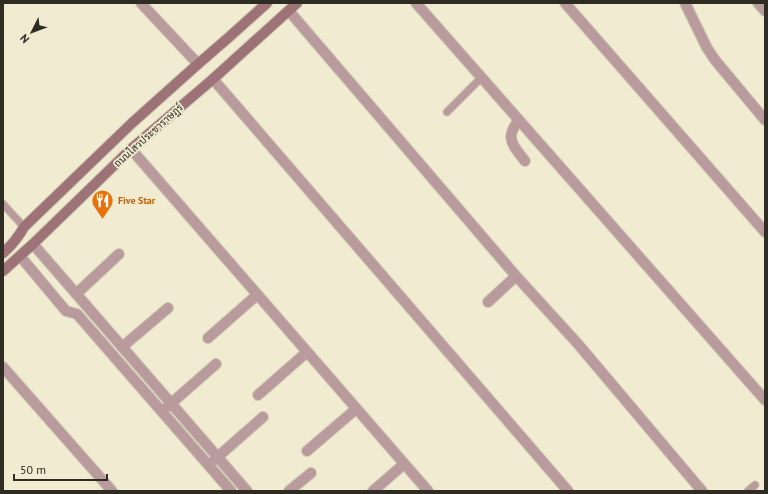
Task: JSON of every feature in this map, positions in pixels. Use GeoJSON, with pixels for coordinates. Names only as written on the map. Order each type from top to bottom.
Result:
{"type":"FeatureCollection","features":[{"type":"Feature","properties":{"kind":"main road","name":"ถนนไสวประชาราษฎร์"},"geometry":{"type":"LineString","coordinates":[[3,253],[19,237],[24,227],[132,123],[267,3]]}},
{"type":"Feature","properties":{"kind":"main road","name":"ถนนไสวประชาราษฎร์"},"geometry":{"type":"LineString","coordinates":[[3,271],[131,149],[213,79],[297,3]]}},
{"type":"Feature","properties":{"kind":"street"},"geometry":{"type":"LineString","coordinates":[[141,3],[198,64]]}},
{"type":"Feature","properties":{"kind":"street"},"geometry":{"type":"LineString","coordinates":[[416,3],[518,121],[765,400]]}},
{"type":"Feature","properties":{"kind":"street"},"geometry":{"type":"LineString","coordinates":[[565,3],[765,232]]}},
{"type":"Feature","properties":{"kind":"street"},"geometry":{"type":"LineString","coordinates":[[685,3],[707,48],[715,60],[765,120]]}},
{"type":"Feature","properties":{"kind":"street"},"geometry":{"type":"LineString","coordinates":[[758,3],[765,11]]}},
{"type":"Feature","properties":{"kind":"street"},"geometry":{"type":"LineString","coordinates":[[288,10],[516,276],[578,344],[702,491]]}},
{"type":"Feature","properties":{"kind":"street"},"geometry":{"type":"LineString","coordinates":[[213,79],[568,491]]}},
{"type":"Feature","properties":{"kind":"street"},"geometry":{"type":"LineString","coordinates":[[518,121],[510,137],[512,143],[525,161]]}},
{"type":"Feature","properties":{"kind":"street"},"geometry":{"type":"LineString","coordinates":[[131,149],[428,491]]}},
{"type":"Feature","properties":{"kind":"street"},"geometry":{"type":"LineString","coordinates":[[33,244],[247,491]]}},
{"type":"Feature","properties":{"kind":"street"},"geometry":{"type":"LineString","coordinates":[[76,294],[119,254]]}},
{"type":"Feature","properties":{"kind":"street"},"geometry":{"type":"LineString","coordinates":[[20,256],[66,311],[77,314],[232,491]]}},
{"type":"Feature","properties":{"kind":"street"},"geometry":{"type":"LineString","coordinates":[[488,302],[516,276]]}},
{"type":"Feature","properties":{"kind":"street"},"geometry":{"type":"LineString","coordinates":[[208,338],[257,295]]}},
{"type":"Feature","properties":{"kind":"street"},"geometry":{"type":"LineString","coordinates":[[77,314],[86,305]]}},
{"type":"Feature","properties":{"kind":"street"},"geometry":{"type":"LineString","coordinates":[[122,347],[168,308]]}},
{"type":"Feature","properties":{"kind":"street"},"geometry":{"type":"LineString","coordinates":[[258,394],[307,352]]}},
{"type":"Feature","properties":{"kind":"street"},"geometry":{"type":"LineString","coordinates":[[162,411],[216,364]]}},
{"type":"Feature","properties":{"kind":"street"},"geometry":{"type":"LineString","coordinates":[[3,367],[112,491]]}},
{"type":"Feature","properties":{"kind":"street"},"geometry":{"type":"LineString","coordinates":[[307,452],[356,409]]}},
{"type":"Feature","properties":{"kind":"street"},"geometry":{"type":"LineString","coordinates":[[209,465],[264,417]]}},
{"type":"Feature","properties":{"kind":"street"},"geometry":{"type":"LineString","coordinates":[[373,491],[404,464]]}},
{"type":"Feature","properties":{"kind":"street"},"geometry":{"type":"LineString","coordinates":[[289,491],[310,473]]}},
{"type":"Feature","properties":{"kind":"lane"},"geometry":{"type":"LineString","coordinates":[[447,112],[481,78]]}},
{"type":"Feature","properties":{"kind":"lane"},"geometry":{"type":"LineString","coordinates":[[3,204],[24,227]]}},
{"type":"Feature","properties":{"kind":"lane"},"geometry":{"type":"LineString","coordinates":[[3,214],[13,215]]}},
{"type":"Feature","properties":{"kind":"lane"},"geometry":{"type":"LineString","coordinates":[[748,491],[755,485]]}},
{"type":"Feature","properties":{"kind":"place","name":"Five Star"},"geometry":{"type":"Point","coordinates":[103,220]}}]}
